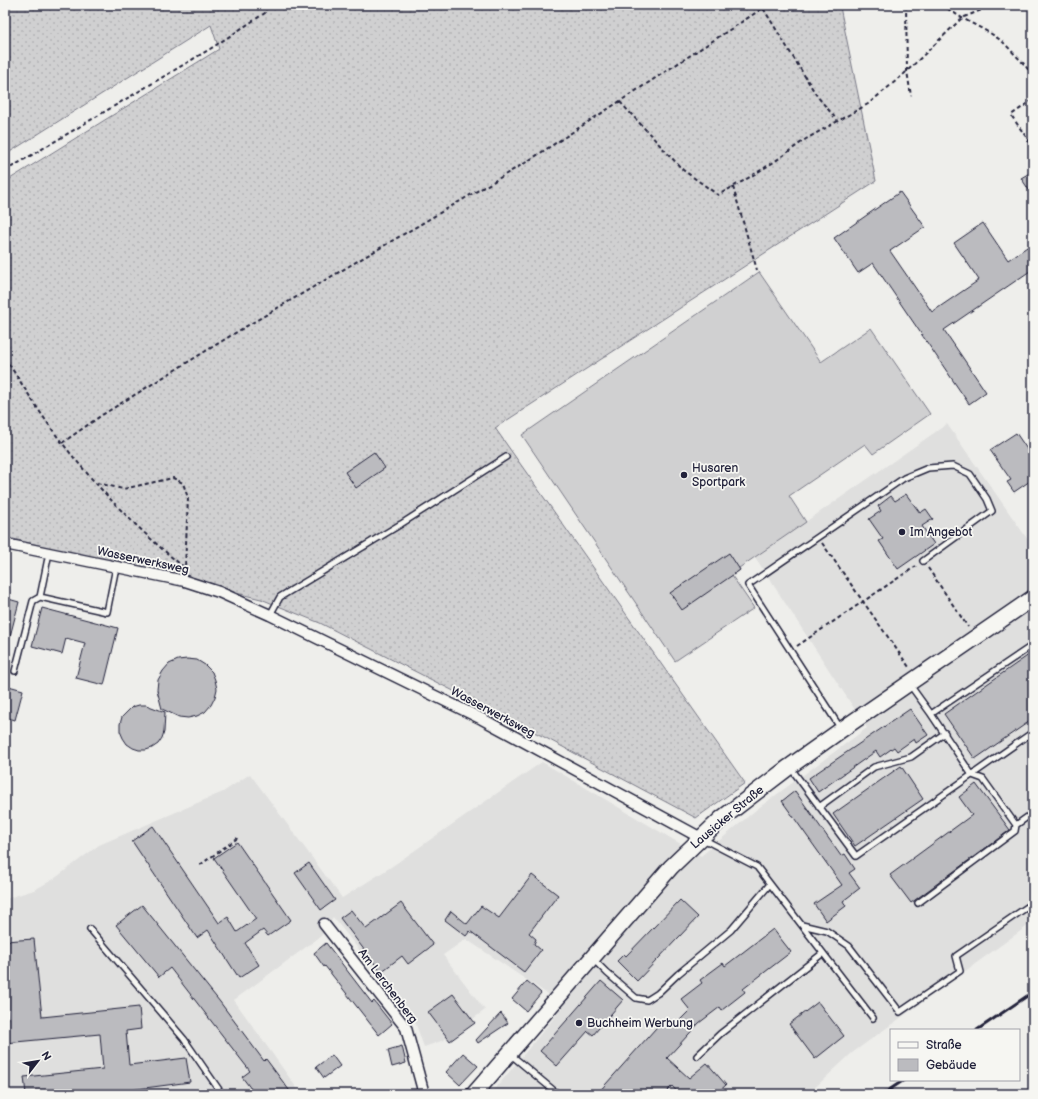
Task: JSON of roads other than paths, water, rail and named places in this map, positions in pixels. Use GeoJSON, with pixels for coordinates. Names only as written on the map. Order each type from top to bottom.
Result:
{"type":"FeatureCollection","features":[{"type":"Feature","properties":{"kind":"main road","name":"Lausicker Straße"},"geometry":{"type":"LineString","coordinates":[[474,1094],[671,867],[700,838],[743,801],[789,767],[1033,598]]}},
{"type":"Feature","properties":{"kind":"street","name":"Wasserwerksweg"},"geometry":{"type":"LineString","coordinates":[[5,544],[185,581],[218,592],[270,615],[482,719],[700,838]]}},
{"type":"Feature","properties":{"kind":"street","name":"Am Lerchenberg"},"geometry":{"type":"LineString","coordinates":[[324,924],[406,1028],[424,1094]]}},
{"type":"Feature","properties":{"kind":"lane"},"geometry":{"type":"LineString","coordinates":[[270,615],[280,596],[400,524],[506,457]]}},
{"type":"Feature","properties":{"kind":"lane"},"geometry":{"type":"LineString","coordinates":[[841,730],[748,585],[904,478],[928,468],[954,466],[970,474],[987,499],[992,511],[923,561]]}},
{"type":"Feature","properties":{"kind":"lane"},"geometry":{"type":"LineString","coordinates":[[40,597],[48,553]]}},
{"type":"Feature","properties":{"kind":"lane"},"geometry":{"type":"LineString","coordinates":[[15,671],[33,601],[40,597],[107,612],[116,567]]}},
{"type":"Feature","properties":{"kind":"lane"},"geometry":{"type":"LineString","coordinates":[[931,714],[1033,645]]}},
{"type":"Feature","properties":{"kind":"lane"},"geometry":{"type":"LineString","coordinates":[[913,680],[931,714],[972,774],[983,779],[1016,825],[1015,831],[918,903]]}},
{"type":"Feature","properties":{"kind":"lane"},"geometry":{"type":"LineString","coordinates":[[789,767],[856,856],[1033,732]]}},
{"type":"Feature","properties":{"kind":"lane"},"geometry":{"type":"LineString","coordinates":[[819,807],[874,767],[911,757],[945,733]]}},
{"type":"Feature","properties":{"kind":"lane"},"geometry":{"type":"LineString","coordinates":[[1016,825],[1033,813]]}},
{"type":"Feature","properties":{"kind":"lane"},"geometry":{"type":"LineString","coordinates":[[700,838],[757,867],[873,1018]]}},
{"type":"Feature","properties":{"kind":"lane"},"geometry":{"type":"LineString","coordinates":[[592,958],[636,998],[647,1000],[658,993],[678,974],[731,930],[770,884]]}},
{"type":"Feature","properties":{"kind":"lane"},"geometry":{"type":"LineString","coordinates":[[802,925],[827,931],[849,946],[900,1012],[960,971],[956,956],[1033,903]]}},
{"type":"Feature","properties":{"kind":"lane"},"geometry":{"type":"LineString","coordinates":[[90,929],[184,1039],[222,1094]]}},
{"type":"Feature","properties":{"kind":"lane"},"geometry":{"type":"LineString","coordinates":[[697,1056],[720,1034],[824,953]]}},
{"type":"Feature","properties":{"kind":"lane"},"geometry":{"type":"LineString","coordinates":[[509,1053],[558,1094]]}},
{"type":"Feature","properties":{"kind":"railway"},"geometry":{"type":"LineString","coordinates":[[978,1029],[1033,992]]}},
{"type":"Feature","properties":{"kind":"railway"},"geometry":{"type":"LineString","coordinates":[[883,1094],[902,1081]]}},
{"type":"Feature","properties":{"kind":"place","name":"Husaren Sportpark"},"geometry":{"type":"Point","coordinates":[684,475]}},
{"type":"Feature","properties":{"kind":"place","name":"Im Angebot"},"geometry":{"type":"Point","coordinates":[902,532]}},
{"type":"Feature","properties":{"kind":"place","name":"Buchheim Werbung"},"geometry":{"type":"Point","coordinates":[579,1023]}}]}
